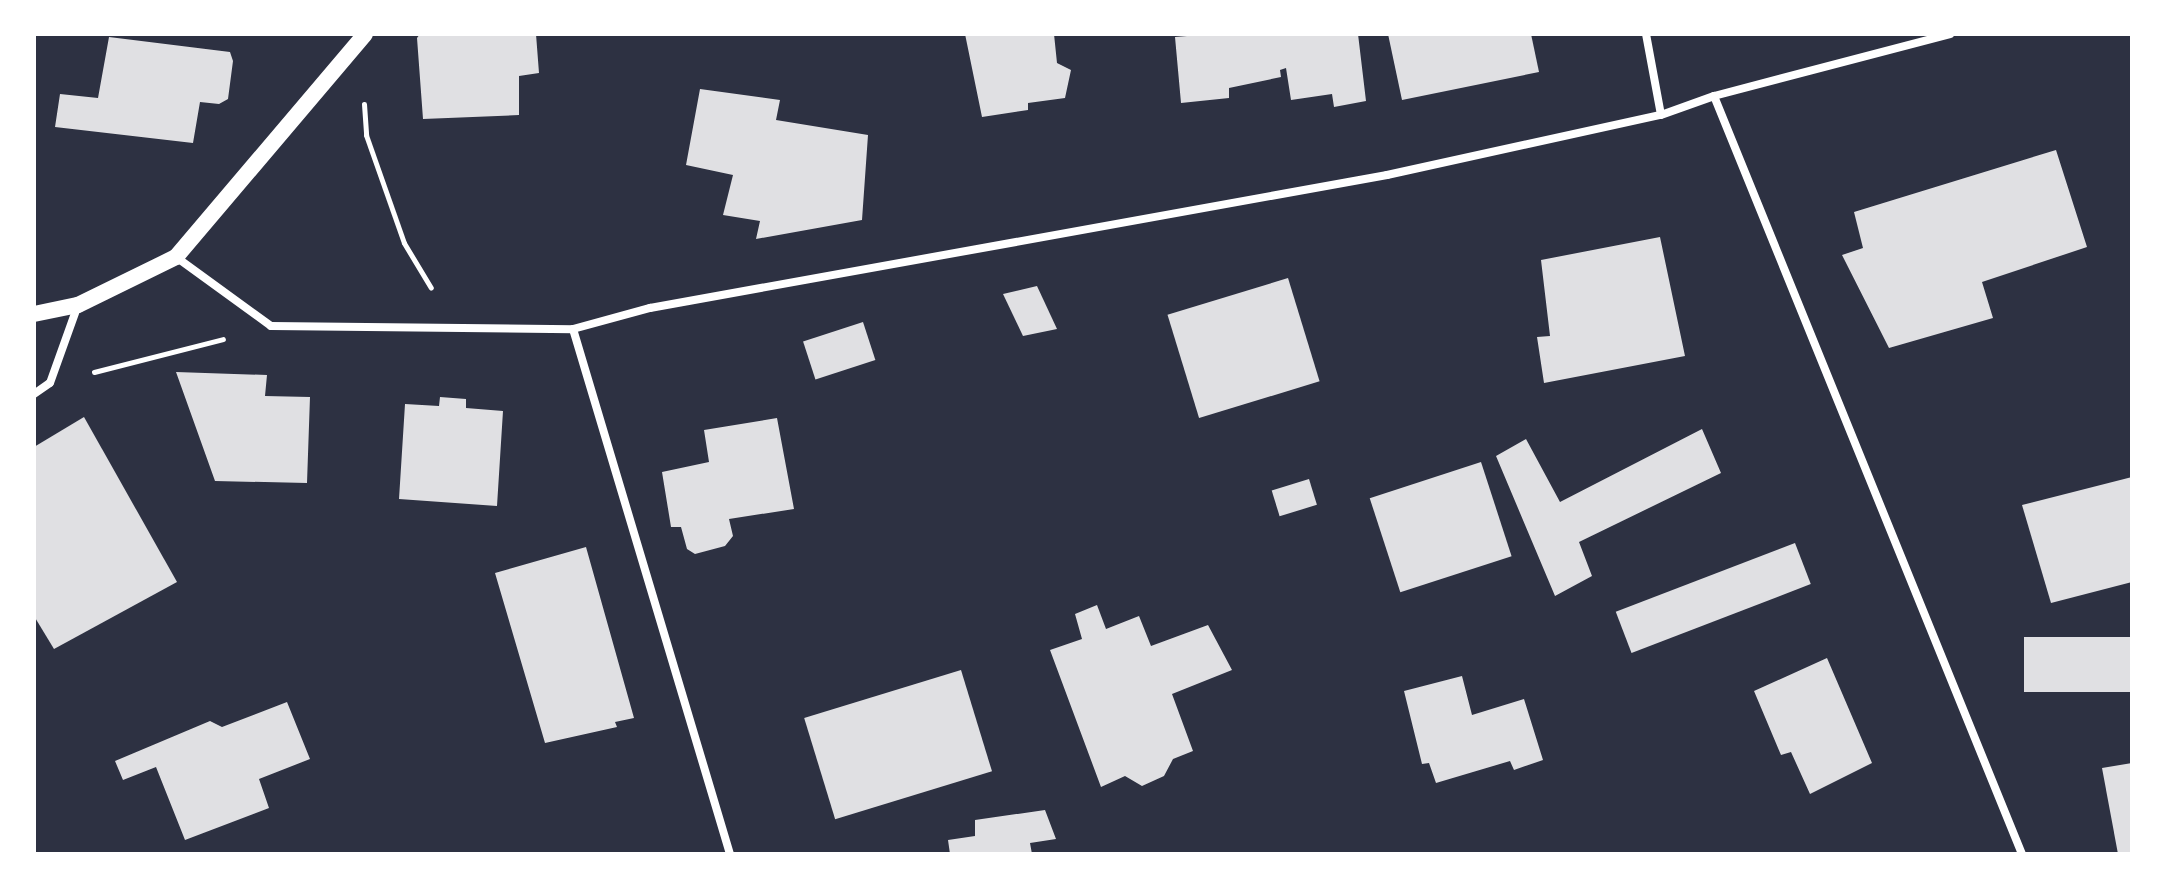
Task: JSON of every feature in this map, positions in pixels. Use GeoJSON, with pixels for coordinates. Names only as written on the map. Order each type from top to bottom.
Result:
{"type":"FeatureCollection","features":[{"type":"Feature","properties":{"kind":"main road"},"geometry":{"type":"LineString","coordinates":[[34,314],[78,305],[176,257],[362,39]]}},
{"type":"Feature","properties":{"kind":"street"},"geometry":{"type":"LineString","coordinates":[[1646,34],[1661,115]]}},
{"type":"Feature","properties":{"kind":"street"},"geometry":{"type":"LineString","coordinates":[[176,257],[271,326],[573,329],[650,308],[1387,175],[1661,115],[1714,96],[1950,34]]}},
{"type":"Feature","properties":{"kind":"street"},"geometry":{"type":"LineString","coordinates":[[1714,96],[2022,854]]}},
{"type":"Feature","properties":{"kind":"street"},"geometry":{"type":"LineString","coordinates":[[34,394],[50,383],[78,305]]}},
{"type":"Feature","properties":{"kind":"street"},"geometry":{"type":"LineString","coordinates":[[573,329],[730,854]]}},
{"type":"Feature","properties":{"kind":"path"},"geometry":{"type":"LineString","coordinates":[[362,39],[366,135],[404,243],[454,328]]}},
{"type":"Feature","properties":{"kind":"path"},"geometry":{"type":"LineString","coordinates":[[50,383],[271,326]]}},
{"type":"Feature","properties":{"kind":"building"},"geometry":{"type":"Polygon","coordinates":[[[420,34],[536,34],[539,73],[519,76],[519,115],[423,119],[417,38],[420,34]]]}},
{"type":"Feature","properties":{"kind":"building"},"geometry":{"type":"Polygon","coordinates":[[[965,34],[1054,34],[1057,63],[1071,70],[1065,98],[1028,103],[1028,110],[982,117],[965,34]]]}},
{"type":"Feature","properties":{"kind":"building"},"geometry":{"type":"Polygon","coordinates":[[[1211,34],[1358,34],[1366,101],[1334,107],[1332,94],[1291,100],[1286,68],[1280,70],[1281,77],[1229,88],[1229,98],[1181,103],[1175,37],[1211,34]]]}},
{"type":"Feature","properties":{"kind":"building"},"geometry":{"type":"Polygon","coordinates":[[[1388,34],[1531,34],[1539,72],[1402,100],[1388,34]]]}},
{"type":"Feature","properties":{"kind":"building"},"geometry":{"type":"Polygon","coordinates":[[[109,37],[230,52],[233,61],[228,99],[219,104],[200,102],[193,143],[55,127],[60,94],[98,98],[109,37]]]}},
{"type":"Feature","properties":{"kind":"building"},"geometry":{"type":"Polygon","coordinates":[[[700,89],[780,100],[776,120],[868,135],[862,220],[756,239],[760,221],[723,215],[733,175],[686,165],[700,89]]]}},
{"type":"Feature","properties":{"kind":"building"},"geometry":{"type":"Polygon","coordinates":[[[2056,150],[2087,247],[1982,282],[1993,318],[1889,348],[1842,255],[1863,248],[1854,212],[2056,150]]]}},
{"type":"Feature","properties":{"kind":"building"},"geometry":{"type":"Polygon","coordinates":[[[1660,237],[1685,356],[1544,383],[1537,337],[1550,336],[1541,260],[1660,237]]]}},
{"type":"Feature","properties":{"kind":"building"},"geometry":{"type":"Polygon","coordinates":[[[1288,278],[1320,381],[1199,418],[1168,315],[1288,278]]]}},
{"type":"Feature","properties":{"kind":"building"},"geometry":{"type":"Polygon","coordinates":[[[1037,286],[1057,329],[1023,336],[1003,294],[1037,286]]]}},
{"type":"Feature","properties":{"kind":"building"},"geometry":{"type":"Polygon","coordinates":[[[863,322],[875,360],[815,380],[803,341],[863,322]]]}},
{"type":"Feature","properties":{"kind":"building"},"geometry":{"type":"Polygon","coordinates":[[[176,372],[267,375],[265,396],[310,397],[307,483],[215,481],[176,372]]]}},
{"type":"Feature","properties":{"kind":"building"},"geometry":{"type":"Polygon","coordinates":[[[440,397],[466,399],[466,408],[503,411],[497,506],[399,499],[405,404],[439,406],[440,397]]]}},
{"type":"Feature","properties":{"kind":"building"},"geometry":{"type":"Polygon","coordinates":[[[84,417],[177,582],[54,649],[34,616],[34,447],[84,417]]]}},
{"type":"Feature","properties":{"kind":"building"},"geometry":{"type":"Polygon","coordinates":[[[777,418],[794,509],[729,519],[733,536],[725,546],[695,554],[687,549],[681,527],[671,527],[662,472],[709,462],[704,430],[777,418]]]}},
{"type":"Feature","properties":{"kind":"building"},"geometry":{"type":"Polygon","coordinates":[[[1702,429],[1721,473],[1579,542],[1592,576],[1555,596],[1496,456],[1526,439],[1560,502],[1702,429]]]}},
{"type":"Feature","properties":{"kind":"building"},"geometry":{"type":"Polygon","coordinates":[[[1481,462],[1512,556],[1400,592],[1370,498],[1481,462]]]}},
{"type":"Feature","properties":{"kind":"building"},"geometry":{"type":"Polygon","coordinates":[[[2132,477],[2132,582],[2051,603],[2022,505],[2132,477]]]}},
{"type":"Feature","properties":{"kind":"building"},"geometry":{"type":"Polygon","coordinates":[[[1309,479],[1317,505],[1280,516],[1272,490],[1309,479]]]}},
{"type":"Feature","properties":{"kind":"building"},"geometry":{"type":"Polygon","coordinates":[[[1795,543],[1811,584],[1632,653],[1616,612],[1795,543]]]}},
{"type":"Feature","properties":{"kind":"building"},"geometry":{"type":"Polygon","coordinates":[[[586,547],[634,718],[615,722],[617,727],[545,743],[495,573],[586,547]]]}},
{"type":"Feature","properties":{"kind":"building"},"geometry":{"type":"Polygon","coordinates":[[[1097,605],[1106,629],[1139,616],[1151,646],[1208,625],[1232,670],[1172,694],[1193,751],[1173,759],[1164,776],[1142,786],[1125,776],[1101,787],[1050,650],[1082,639],[1075,614],[1097,605]]]}},
{"type":"Feature","properties":{"kind":"building"},"geometry":{"type":"Polygon","coordinates":[[[2024,637],[2132,637],[2132,692],[2024,692],[2024,637]]]}},
{"type":"Feature","properties":{"kind":"building"},"geometry":{"type":"Polygon","coordinates":[[[1827,658],[1872,763],[1810,794],[1791,752],[1781,755],[1754,691],[1827,658]]]}},
{"type":"Feature","properties":{"kind":"building"},"geometry":{"type":"Polygon","coordinates":[[[961,670],[992,771],[835,819],[804,718],[961,670]]]}},
{"type":"Feature","properties":{"kind":"building"},"geometry":{"type":"Polygon","coordinates":[[[1462,676],[1472,715],[1524,699],[1543,760],[1514,770],[1510,761],[1436,783],[1429,763],[1422,764],[1404,691],[1462,676]]]}},
{"type":"Feature","properties":{"kind":"building"},"geometry":{"type":"Polygon","coordinates":[[[287,702],[310,759],[259,779],[269,808],[185,840],[156,767],[123,780],[115,761],[210,721],[222,727],[287,702]]]}},
{"type":"Feature","properties":{"kind":"building"},"geometry":{"type":"Polygon","coordinates":[[[2132,763],[2132,854],[2118,854],[2102,768],[2132,763]]]}},
{"type":"Feature","properties":{"kind":"building"},"geometry":{"type":"Polygon","coordinates":[[[1045,810],[1056,839],[1030,843],[1032,854],[950,854],[948,840],[975,836],[975,820],[1045,810]]]}}]}
